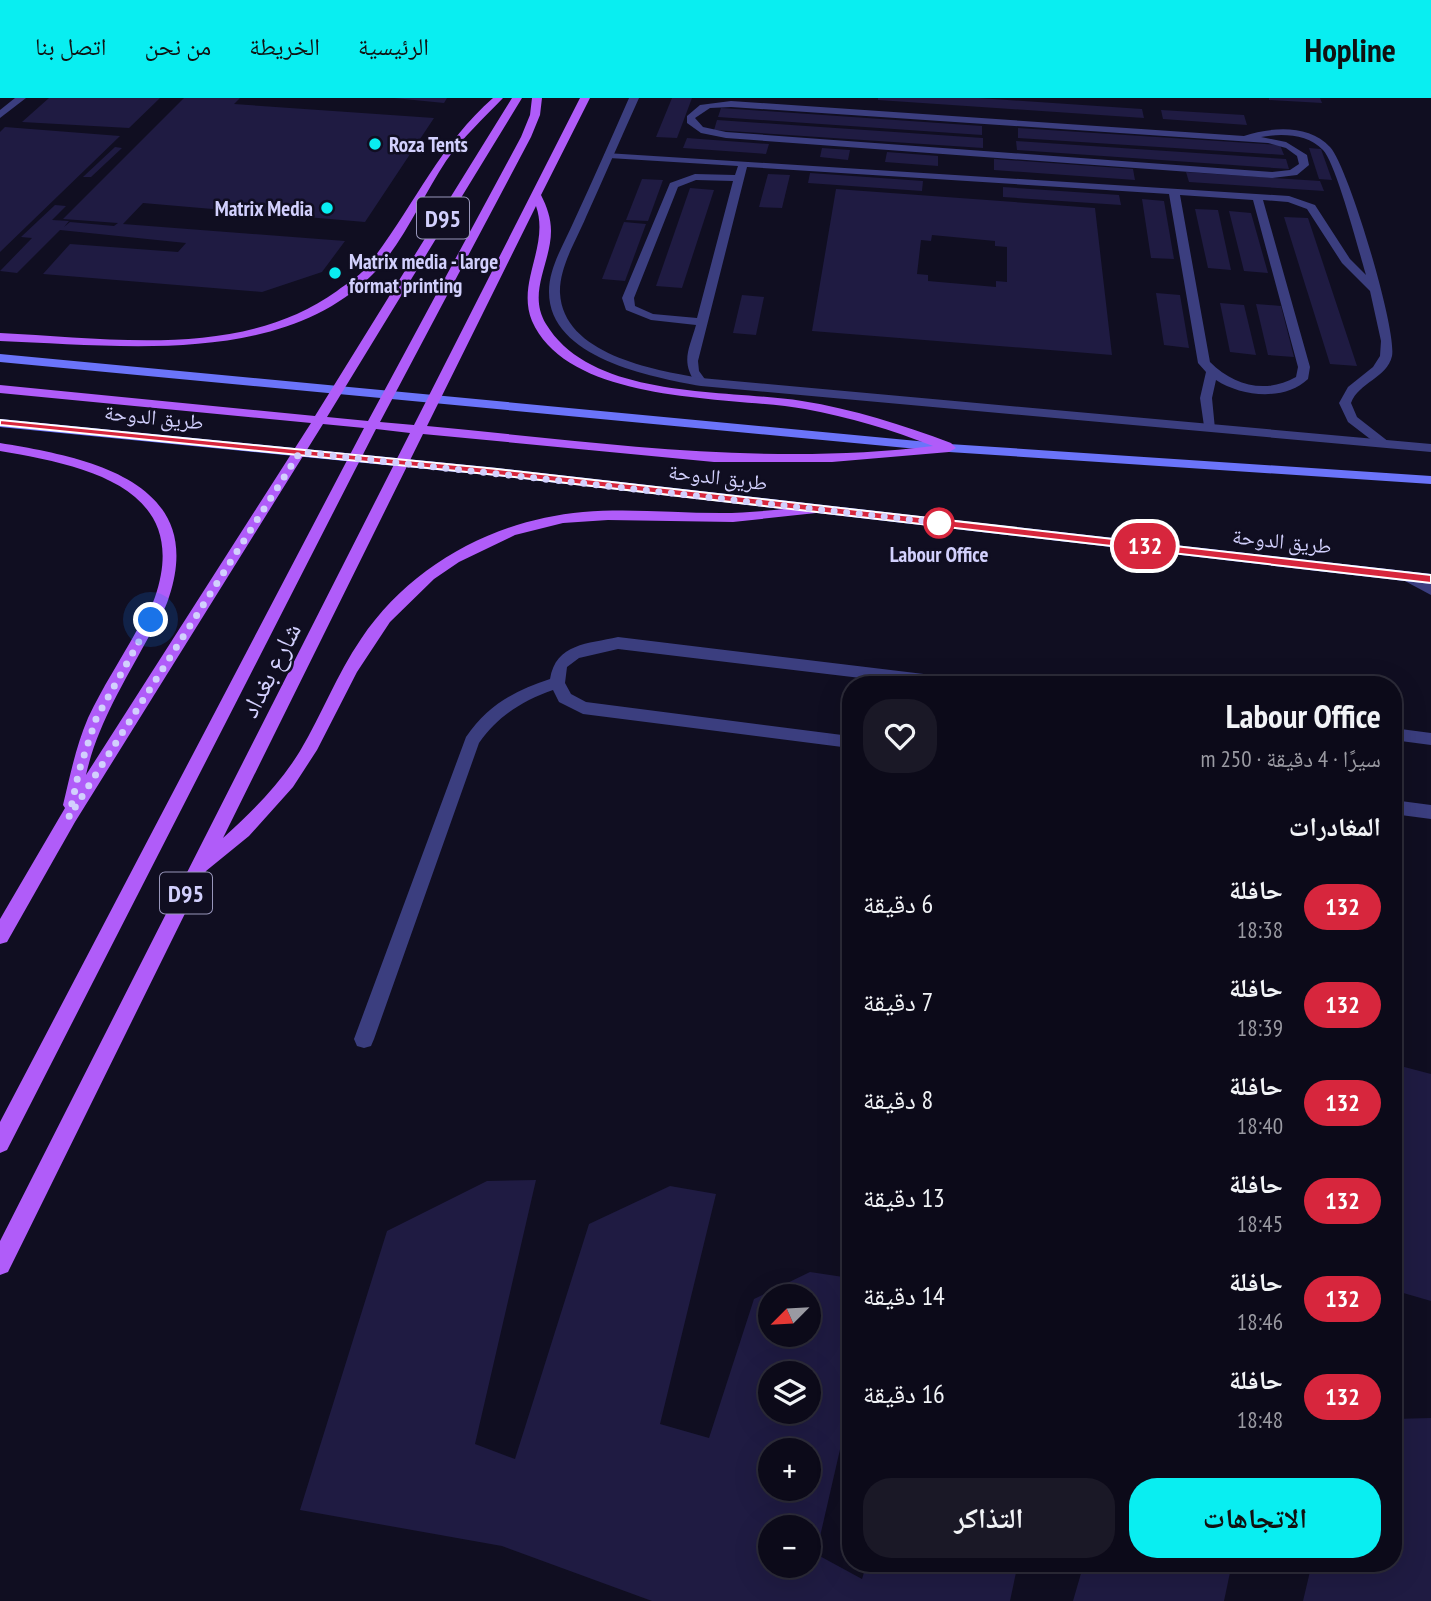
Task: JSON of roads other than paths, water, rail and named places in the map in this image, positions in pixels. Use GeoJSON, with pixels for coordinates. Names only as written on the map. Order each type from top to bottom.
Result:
{"type":"FeatureCollection","features":[{"type":"Feature","properties":{"kind":"main road"},"geometry":{"type":"LineString","coordinates":[[0,337],[177,345],[237,336],[277,325],[316,309],[353,286],[377,262],[444,157],[471,122],[498,98]]}},
{"type":"Feature","properties":{"kind":"main road","name":"D95"},"geometry":{"type":"LineString","coordinates":[[0,936],[69,817],[300,452],[517,98]]}},
{"type":"Feature","properties":{"kind":"main road"},"geometry":{"type":"LineString","coordinates":[[0,1143],[355,458],[531,126],[537,98]]}},
{"type":"Feature","properties":{"kind":"main road","name":"شارع بغداد"},"geometry":{"type":"LineString","coordinates":[[0,1264],[422,428],[585,98]]}},
{"type":"Feature","properties":{"kind":"main road"},"geometry":{"type":"LineString","coordinates":[[537,195],[548,229],[534,279],[533,308],[546,336],[557,348],[577,362],[601,373],[657,389],[800,405],[838,412],[876,421],[949,447]]}},
{"type":"Feature","properties":{"kind":"main road","name":"طريق الدوحة"},"geometry":{"type":"LineString","coordinates":[[0,358],[949,447],[1431,480]]}},
{"type":"Feature","properties":{"kind":"main road"},"geometry":{"type":"LineString","coordinates":[[0,389],[682,455],[764,460],[861,458],[949,447]]}},
{"type":"Feature","properties":{"kind":"main road","name":"طريق الدوحة"},"geometry":{"type":"LineString","coordinates":[[0,423],[404,463],[1431,579]]}},
{"type":"Feature","properties":{"kind":"main road"},"geometry":{"type":"LineString","coordinates":[[0,447],[83,462],[118,476],[138,490],[155,508],[164,522],[169,540],[169,577],[162,598],[96,719],[79,771],[69,817]]}},
{"type":"Feature","properties":{"kind":"main road"},"geometry":{"type":"LineString","coordinates":[[197,871],[261,812],[297,769],[350,669],[379,622],[424,576],[452,558],[515,530],[570,518],[629,513],[752,517],[816,509]]}},
{"type":"Feature","properties":{"kind":"street"},"geometry":{"type":"LineString","coordinates":[[0,115],[21,98]]}},
{"type":"Feature","properties":{"kind":"street"},"geometry":{"type":"LineString","coordinates":[[634,98],[556,274],[552,290],[558,315],[579,340],[606,356],[656,374],[701,382],[1431,448]]}},
{"type":"Feature","properties":{"kind":"street"},"geometry":{"type":"LineString","coordinates":[[790,98],[836,103],[860,114]]}},
{"type":"Feature","properties":{"kind":"street"},"geometry":{"type":"LineString","coordinates":[[993,139],[860,114],[717,104],[695,112],[690,118],[699,130],[726,135],[993,139],[1245,139],[1279,142],[1301,155],[1304,165],[1293,173],[1272,175],[993,139]]}},
{"type":"Feature","properties":{"kind":"street"},"geometry":{"type":"LineString","coordinates":[[1245,139],[1260,134],[1292,133],[1314,139],[1330,151],[1375,290],[1386,337],[1385,359],[1370,378],[1351,390],[1345,403],[1352,419],[1383,442]]}},
{"type":"Feature","properties":{"kind":"street"},"geometry":{"type":"LineString","coordinates":[[609,155],[1297,201],[1311,207],[1346,261],[1375,290]]}},
{"type":"Feature","properties":{"kind":"street"},"geometry":{"type":"LineString","coordinates":[[701,382],[693,371],[692,361],[743,163]]}},
{"type":"Feature","properties":{"kind":"street"},"geometry":{"type":"LineString","coordinates":[[704,322],[642,315],[630,308],[628,298],[674,185],[695,177],[739,178]]}},
{"type":"Feature","properties":{"kind":"street"},"geometry":{"type":"LineString","coordinates":[[1174,192],[1201,354],[1212,373],[1228,383],[1261,390],[1290,387],[1302,379],[1304,368],[1257,197]]}},
{"type":"Feature","properties":{"kind":"street"},"geometry":{"type":"LineString","coordinates":[[1210,426],[1206,398],[1212,373]]}},
{"type":"Feature","properties":{"kind":"street"},"geometry":{"type":"LineString","coordinates":[[1408,576],[1431,590]]}},
{"type":"Feature","properties":{"kind":"street"},"geometry":{"type":"LineString","coordinates":[[842,741],[583,708],[565,698],[556,683],[560,666],[574,653],[618,643],[891,676]]}},
{"type":"Feature","properties":{"kind":"street"},"geometry":{"type":"LineString","coordinates":[[364,1039],[472,741],[485,721],[503,705],[526,693],[556,683]]}},
{"type":"Feature","properties":{"kind":"street"},"geometry":{"type":"LineString","coordinates":[[1402,735],[1431,738]]}},
{"type":"Feature","properties":{"kind":"street"},"geometry":{"type":"LineString","coordinates":[[1402,808],[1431,812]]}},
{"type":"Feature","properties":{"kind":"place","name":"Roza Tents"},"geometry":{"type":"Point","coordinates":[375,144]}},
{"type":"Feature","properties":{"kind":"place","name":"Matrix Media"},"geometry":{"type":"Point","coordinates":[327,208]}},
{"type":"Feature","properties":{"kind":"place","name":"Matrix media - large format printing"},"geometry":{"type":"Point","coordinates":[335,273]}},
{"type":"Feature","properties":{"kind":"place","name":"Labour Office"},"geometry":{"type":"Point","coordinates":[939,523]}}]}
